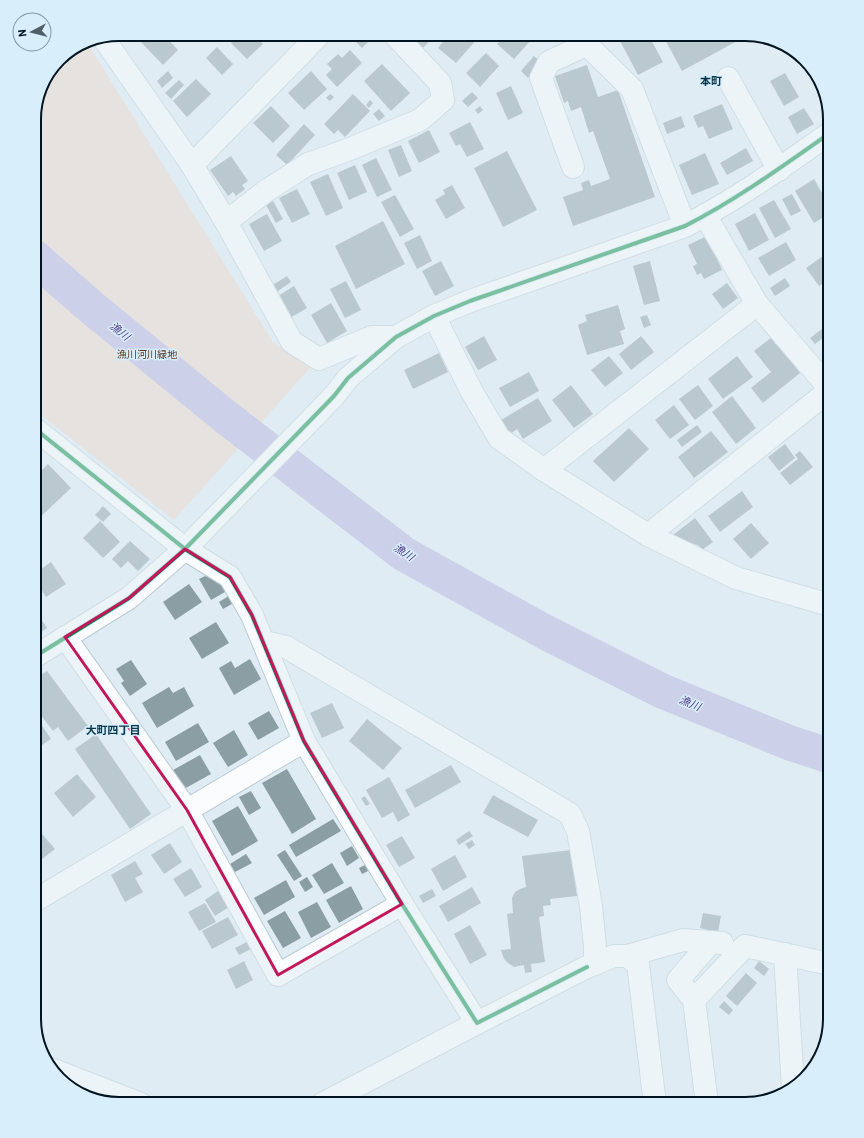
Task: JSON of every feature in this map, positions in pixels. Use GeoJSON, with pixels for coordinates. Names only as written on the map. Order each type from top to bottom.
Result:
{"type":"FeatureCollection","features":[{"type":"Feature","properties":{"kind":"street"},"geometry":{"type":"LineString","coordinates":[[192,166],[313,41]]}},
{"type":"Feature","properties":{"kind":"street"},"geometry":{"type":"LineString","coordinates":[[226,222],[266,191],[308,164],[345,151],[420,120],[443,100],[440,83],[401,41]]}},
{"type":"Feature","properties":{"kind":"street"},"geometry":{"type":"LineString","coordinates":[[572,167],[541,78],[549,62],[578,41]]}},
{"type":"Feature","properties":{"kind":"street"},"geometry":{"type":"LineString","coordinates":[[583,41],[632,89],[685,226]]}},
{"type":"Feature","properties":{"kind":"street"},"geometry":{"type":"LineString","coordinates":[[106,43],[192,166],[226,222],[292,342],[319,359],[372,337],[396,337]]}},
{"type":"Feature","properties":{"kind":"street"},"geometry":{"type":"LineString","coordinates":[[728,78],[779,170]]}},
{"type":"Feature","properties":{"kind":"street"},"geometry":{"type":"LineString","coordinates":[[41,652],[129,598],[185,550],[334,396],[348,378],[396,337],[434,316],[470,301],[685,226],[706,215],[779,170],[823,138]]}},
{"type":"Feature","properties":{"kind":"street"},"geometry":{"type":"LineString","coordinates":[[706,215],[757,304],[823,381]]}},
{"type":"Feature","properties":{"kind":"street"},"geometry":{"type":"LineString","coordinates":[[544,470],[757,304]]}},
{"type":"Feature","properties":{"kind":"street"},"geometry":{"type":"LineString","coordinates":[[434,316],[472,392],[499,438],[544,470],[648,535],[736,578],[823,603]]}},
{"type":"Feature","properties":{"kind":"street"},"geometry":{"type":"LineString","coordinates":[[648,535],[823,395]]}},
{"type":"Feature","properties":{"kind":"street"},"geometry":{"type":"LineString","coordinates":[[41,434],[185,550],[230,577],[252,614],[304,741],[402,904],[477,1023]]}},
{"type":"Feature","properties":{"kind":"street"},"geometry":{"type":"LineString","coordinates":[[65,637],[187,810],[278,974],[402,904]]}},
{"type":"Feature","properties":{"kind":"street"},"geometry":{"type":"LineString","coordinates":[[264,642],[286,647],[570,814],[578,831],[591,906],[596,948],[591,965]]}},
{"type":"Feature","properties":{"kind":"street"},"geometry":{"type":"LineString","coordinates":[[41,897],[304,741]]}},
{"type":"Feature","properties":{"kind":"street"},"geometry":{"type":"LineString","coordinates":[[335,1097],[591,965],[614,956],[627,956],[683,940],[745,946],[823,962]]}},
{"type":"Feature","properties":{"kind":"street"},"geometry":{"type":"LineString","coordinates":[[706,1097],[694,1000],[678,980],[711,942]]}},
{"type":"Feature","properties":{"kind":"street"},"geometry":{"type":"LineString","coordinates":[[694,1000],[745,946]]}},
{"type":"Feature","properties":{"kind":"street"},"geometry":{"type":"LineString","coordinates":[[785,954],[793,1081]]}},
{"type":"Feature","properties":{"kind":"street"},"geometry":{"type":"LineString","coordinates":[[627,956],[638,964],[654,1097]]}},
{"type":"Feature","properties":{"kind":"street"},"geometry":{"type":"LineString","coordinates":[[64,1074],[123,1097]]}},
{"type":"Feature","properties":{"kind":"highlighted area"},"geometry":{"type":"Polygon","coordinates":[[[185,549],[230,577],[252,615],[304,741],[402,904],[278,975],[187,810],[65,637],[129,598],[185,549]]]}},
{"type":"Feature","properties":{"kind":"green space","name":"漁川河川緑地"},"geometry":{"type":"Polygon","coordinates":[[[90,47],[273,342],[311,367],[174,520],[41,415],[41,114],[44,99],[51,80],[68,60],[80,51],[90,47]]]}},
{"type":"Feature","properties":{"kind":"building"},"geometry":{"type":"Polygon","coordinates":[[[140,41],[170,41],[178,50],[163,65],[140,41]]]}},
{"type":"Feature","properties":{"kind":"building"},"geometry":{"type":"Polygon","coordinates":[[[233,41],[260,41],[263,44],[247,59],[231,43],[233,41]]]}},
{"type":"Feature","properties":{"kind":"building"},"geometry":{"type":"Polygon","coordinates":[[[355,41],[369,41],[362,48],[355,41]]]}},
{"type":"Feature","properties":{"kind":"building"},"geometry":{"type":"Polygon","coordinates":[[[416,41],[430,41],[423,48],[416,41]]]}},
{"type":"Feature","properties":{"kind":"building"},"geometry":{"type":"Polygon","coordinates":[[[444,41],[475,41],[456,63],[438,48],[444,41]]]}},
{"type":"Feature","properties":{"kind":"building"},"geometry":{"type":"Polygon","coordinates":[[[500,41],[530,41],[514,59],[497,44],[500,41]]]}},
{"type":"Feature","properties":{"kind":"building"},"geometry":{"type":"Polygon","coordinates":[[[620,41],[652,41],[663,62],[638,75],[620,41]]]}},
{"type":"Feature","properties":{"kind":"building"},"geometry":{"type":"Polygon","coordinates":[[[666,41],[737,41],[682,71],[666,41]]]}},
{"type":"Feature","properties":{"kind":"building"},"geometry":{"type":"Polygon","coordinates":[[[217,47],[233,64],[222,75],[206,58],[217,47]]]}},
{"type":"Feature","properties":{"kind":"building"},"geometry":{"type":"Polygon","coordinates":[[[350,50],[362,63],[337,87],[326,75],[332,69],[327,64],[338,54],[342,58],[350,50]]]}},
{"type":"Feature","properties":{"kind":"building"},"geometry":{"type":"Polygon","coordinates":[[[486,53],[499,66],[480,87],[466,73],[486,53]]]}},
{"type":"Feature","properties":{"kind":"building"},"geometry":{"type":"Polygon","coordinates":[[[534,56],[542,63],[528,78],[521,71],[534,56]]]}},
{"type":"Feature","properties":{"kind":"building"},"geometry":{"type":"Polygon","coordinates":[[[382,64],[410,93],[391,111],[364,81],[382,64]]]}},
{"type":"Feature","properties":{"kind":"building"},"geometry":{"type":"Polygon","coordinates":[[[587,65],[598,97],[618,90],[655,197],[573,226],[563,197],[583,190],[581,183],[589,180],[591,186],[610,179],[593,131],[589,133],[581,107],[571,111],[568,101],[564,103],[555,76],[587,65]]]}},
{"type":"Feature","properties":{"kind":"building"},"geometry":{"type":"Polygon","coordinates":[[[168,71],[173,78],[162,88],[157,81],[168,71]]]}},
{"type":"Feature","properties":{"kind":"building"},"geometry":{"type":"Polygon","coordinates":[[[311,71],[327,89],[304,110],[288,93],[311,71]]]}},
{"type":"Feature","properties":{"kind":"building"},"geometry":{"type":"Polygon","coordinates":[[[785,73],[799,97],[784,106],[770,81],[785,73]]]}},
{"type":"Feature","properties":{"kind":"building"},"geometry":{"type":"Polygon","coordinates":[[[196,79],[211,94],[187,117],[173,101],[196,79]]]}},
{"type":"Feature","properties":{"kind":"building"},"geometry":{"type":"Polygon","coordinates":[[[179,80],[184,85],[171,99],[165,93],[179,80]]]}},
{"type":"Feature","properties":{"kind":"building"},"geometry":{"type":"Polygon","coordinates":[[[511,86],[523,113],[508,120],[496,93],[511,86]]]}},
{"type":"Feature","properties":{"kind":"building"},"geometry":{"type":"Polygon","coordinates":[[[472,92],[478,98],[468,107],[462,101],[472,92]]]}},
{"type":"Feature","properties":{"kind":"building"},"geometry":{"type":"Polygon","coordinates":[[[330,94],[334,97],[330,101],[326,98],[330,94]]]}},
{"type":"Feature","properties":{"kind":"building"},"geometry":{"type":"Polygon","coordinates":[[[353,94],[370,111],[345,137],[338,130],[334,134],[324,124],[353,94]]]}},
{"type":"Feature","properties":{"kind":"building"},"geometry":{"type":"Polygon","coordinates":[[[370,100],[373,103],[369,108],[366,105],[370,100]]]}},
{"type":"Feature","properties":{"kind":"building"},"geometry":{"type":"Polygon","coordinates":[[[722,104],[733,129],[709,139],[703,126],[698,128],[693,116],[722,104]]]}},
{"type":"Feature","properties":{"kind":"building"},"geometry":{"type":"Polygon","coordinates":[[[271,106],[290,126],[273,143],[253,123],[271,106]]]}},
{"type":"Feature","properties":{"kind":"building"},"geometry":{"type":"Polygon","coordinates":[[[480,106],[483,110],[478,114],[475,110],[480,106]]]}},
{"type":"Feature","properties":{"kind":"building"},"geometry":{"type":"Polygon","coordinates":[[[804,108],[814,124],[797,134],[788,117],[804,108]]]}},
{"type":"Feature","properties":{"kind":"building"},"geometry":{"type":"Polygon","coordinates":[[[379,109],[385,116],[379,121],[373,114],[379,109]]]}},
{"type":"Feature","properties":{"kind":"building"},"geometry":{"type":"Polygon","coordinates":[[[681,116],[685,127],[667,134],[663,123],[681,116]]]}},
{"type":"Feature","properties":{"kind":"building"},"geometry":{"type":"Polygon","coordinates":[[[470,122],[484,149],[467,157],[460,144],[456,146],[449,133],[470,122]]]}},
{"type":"Feature","properties":{"kind":"building"},"geometry":{"type":"Polygon","coordinates":[[[304,124],[315,135],[287,165],[276,155],[304,124]]]}},
{"type":"Feature","properties":{"kind":"building"},"geometry":{"type":"Polygon","coordinates":[[[429,130],[440,152],[419,163],[408,141],[429,130]]]}},
{"type":"Feature","properties":{"kind":"building"},"geometry":{"type":"Polygon","coordinates":[[[401,145],[412,171],[399,177],[388,150],[401,145]]]}},
{"type":"Feature","properties":{"kind":"building"},"geometry":{"type":"Polygon","coordinates":[[[746,148],[753,161],[727,175],[720,163],[746,148]]]}},
{"type":"Feature","properties":{"kind":"building"},"geometry":{"type":"Polygon","coordinates":[[[507,151],[537,210],[503,227],[474,168],[507,151]]]}},
{"type":"Feature","properties":{"kind":"building"},"geometry":{"type":"Polygon","coordinates":[[[705,153],[719,184],[692,195],[679,165],[705,153]]]}},
{"type":"Feature","properties":{"kind":"building"},"geometry":{"type":"Polygon","coordinates":[[[231,156],[248,181],[242,185],[245,189],[236,196],[233,192],[228,196],[210,170],[231,156]]]}},
{"type":"Feature","properties":{"kind":"building"},"geometry":{"type":"Polygon","coordinates":[[[376,158],[392,190],[377,197],[362,165],[376,158]]]}},
{"type":"Feature","properties":{"kind":"building"},"geometry":{"type":"Polygon","coordinates":[[[355,165],[367,192],[349,200],[337,173],[355,165]]]}},
{"type":"Feature","properties":{"kind":"building"},"geometry":{"type":"Polygon","coordinates":[[[328,174],[343,208],[326,216],[310,182],[328,174]]]}},
{"type":"Feature","properties":{"kind":"building"},"geometry":{"type":"Polygon","coordinates":[[[814,179],[823,195],[823,217],[814,223],[795,191],[814,179]]]}},
{"type":"Feature","properties":{"kind":"building"},"geometry":{"type":"Polygon","coordinates":[[[452,185],[465,208],[446,219],[435,200],[445,194],[443,190],[452,185]]]}},
{"type":"Feature","properties":{"kind":"building"},"geometry":{"type":"Polygon","coordinates":[[[297,189],[310,214],[292,223],[279,198],[297,189]]]}},
{"type":"Feature","properties":{"kind":"building"},"geometry":{"type":"Polygon","coordinates":[[[792,194],[801,211],[791,216],[782,199],[792,194]]]}},
{"type":"Feature","properties":{"kind":"building"},"geometry":{"type":"Polygon","coordinates":[[[395,195],[414,229],[400,237],[381,202],[395,195]]]}},
{"type":"Feature","properties":{"kind":"building"},"geometry":{"type":"Polygon","coordinates":[[[774,200],[791,229],[775,238],[759,208],[774,200]]]}},
{"type":"Feature","properties":{"kind":"building"},"geometry":{"type":"Polygon","coordinates":[[[273,201],[283,219],[276,223],[266,205],[273,201]]]}},
{"type":"Feature","properties":{"kind":"building"},"geometry":{"type":"Polygon","coordinates":[[[755,213],[769,240],[749,251],[735,224],[755,213]]]}},
{"type":"Feature","properties":{"kind":"building"},"geometry":{"type":"Polygon","coordinates":[[[267,214],[282,241],[264,251],[249,224],[267,214]]]}},
{"type":"Feature","properties":{"kind":"building"},"geometry":{"type":"Polygon","coordinates":[[[383,221],[405,264],[356,289],[335,246],[383,221]]]}},
{"type":"Feature","properties":{"kind":"building"},"geometry":{"type":"Polygon","coordinates":[[[420,235],[432,261],[417,269],[404,243],[420,235]]]}},
{"type":"Feature","properties":{"kind":"building"},"geometry":{"type":"Polygon","coordinates":[[[707,236],[722,270],[704,279],[701,273],[697,275],[693,266],[697,264],[688,245],[707,236]]]}},
{"type":"Feature","properties":{"kind":"building"},"geometry":{"type":"Polygon","coordinates":[[[786,242],[796,260],[769,276],[758,258],[786,242]]]}},
{"type":"Feature","properties":{"kind":"building"},"geometry":{"type":"Polygon","coordinates":[[[823,256],[823,283],[819,286],[806,268],[823,256]]]}},
{"type":"Feature","properties":{"kind":"building"},"geometry":{"type":"Polygon","coordinates":[[[441,261],[454,286],[435,296],[422,271],[441,261]]]}},
{"type":"Feature","properties":{"kind":"building"},"geometry":{"type":"Polygon","coordinates":[[[650,261],[660,301],[644,305],[633,266],[650,261]]]}},
{"type":"Feature","properties":{"kind":"building"},"geometry":{"type":"Polygon","coordinates":[[[287,276],[291,282],[275,293],[271,286],[287,276]]]}},
{"type":"Feature","properties":{"kind":"building"},"geometry":{"type":"Polygon","coordinates":[[[785,278],[790,286],[775,296],[770,288],[785,278]]]}},
{"type":"Feature","properties":{"kind":"building"},"geometry":{"type":"Polygon","coordinates":[[[346,281],[361,310],[345,318],[330,289],[346,281]]]}},
{"type":"Feature","properties":{"kind":"building"},"geometry":{"type":"Polygon","coordinates":[[[727,283],[738,298],[723,309],[712,294],[727,283]]]}},
{"type":"Feature","properties":{"kind":"building"},"geometry":{"type":"Polygon","coordinates":[[[294,286],[307,308],[290,318],[278,296],[294,286]]]}},
{"type":"Feature","properties":{"kind":"building"},"geometry":{"type":"Polygon","coordinates":[[[331,303],[347,331],[327,343],[311,315],[331,303]]]}},
{"type":"Feature","properties":{"kind":"building"},"geometry":{"type":"Polygon","coordinates":[[[618,305],[625,329],[620,331],[624,344],[587,355],[578,325],[587,321],[585,315],[618,305]]]}},
{"type":"Feature","properties":{"kind":"building"},"geometry":{"type":"Polygon","coordinates":[[[647,315],[651,325],[644,328],[640,317],[647,315]]]}},
{"type":"Feature","properties":{"kind":"building"},"geometry":{"type":"Polygon","coordinates":[[[822,329],[823,330],[823,338],[815,344],[810,338],[822,329]]]}},
{"type":"Feature","properties":{"kind":"building"},"geometry":{"type":"Polygon","coordinates":[[[484,336],[497,360],[478,370],[465,347],[484,336]]]}},
{"type":"Feature","properties":{"kind":"building"},"geometry":{"type":"Polygon","coordinates":[[[641,336],[654,352],[631,370],[619,354],[641,336]]]}},
{"type":"Feature","properties":{"kind":"building"},"geometry":{"type":"Polygon","coordinates":[[[772,337],[800,373],[763,403],[751,388],[771,372],[754,351],[772,337]]]}},
{"type":"Feature","properties":{"kind":"building"},"geometry":{"type":"Polygon","coordinates":[[[439,353],[448,372],[413,389],[404,370],[439,353]]]}},
{"type":"Feature","properties":{"kind":"building"},"geometry":{"type":"Polygon","coordinates":[[[609,356],[623,373],[605,387],[591,370],[609,356]]]}},
{"type":"Feature","properties":{"kind":"building"},"geometry":{"type":"Polygon","coordinates":[[[737,356],[753,377],[723,399],[708,379],[737,356]]]}},
{"type":"Feature","properties":{"kind":"building"},"geometry":{"type":"Polygon","coordinates":[[[529,372],[539,391],[510,407],[499,388],[529,372]]]}},
{"type":"Feature","properties":{"kind":"building"},"geometry":{"type":"Polygon","coordinates":[[[571,385],[593,414],[574,428],[552,400],[571,385]]]}},
{"type":"Feature","properties":{"kind":"building"},"geometry":{"type":"Polygon","coordinates":[[[698,385],[713,406],[695,420],[679,399],[698,385]]]}},
{"type":"Feature","properties":{"kind":"building"},"geometry":{"type":"Polygon","coordinates":[[[732,396],[756,428],[736,444],[712,412],[732,396]]]}},
{"type":"Feature","properties":{"kind":"building"},"geometry":{"type":"Polygon","coordinates":[[[538,398],[552,421],[523,439],[517,429],[510,434],[501,420],[538,398]]]}},
{"type":"Feature","properties":{"kind":"building"},"geometry":{"type":"Polygon","coordinates":[[[674,405],[689,425],[670,439],[655,420],[674,405]]]}},
{"type":"Feature","properties":{"kind":"building"},"geometry":{"type":"Polygon","coordinates":[[[697,425],[702,432],[682,447],[677,440],[697,425]]]}},
{"type":"Feature","properties":{"kind":"building"},"geometry":{"type":"Polygon","coordinates":[[[629,428],[649,449],[614,482],[593,461],[629,428]]]}},
{"type":"Feature","properties":{"kind":"building"},"geometry":{"type":"Polygon","coordinates":[[[711,431],[728,452],[694,478],[678,457],[711,431]]]}},
{"type":"Feature","properties":{"kind":"building"},"geometry":{"type":"Polygon","coordinates":[[[785,444],[795,458],[779,471],[768,457],[785,444]]]}},
{"type":"Feature","properties":{"kind":"building"},"geometry":{"type":"Polygon","coordinates":[[[800,451],[813,467],[790,485],[780,473],[798,459],[795,455],[800,451]]]}},
{"type":"Feature","properties":{"kind":"building"},"geometry":{"type":"Polygon","coordinates":[[[48,464],[71,488],[41,516],[41,471],[48,464]]]}},
{"type":"Feature","properties":{"kind":"building"},"geometry":{"type":"Polygon","coordinates":[[[742,491],[753,507],[720,532],[708,516],[742,491]]]}},
{"type":"Feature","properties":{"kind":"building"},"geometry":{"type":"Polygon","coordinates":[[[103,506],[111,514],[103,522],[95,515],[103,506]]]}},
{"type":"Feature","properties":{"kind":"building"},"geometry":{"type":"Polygon","coordinates":[[[695,518],[713,542],[702,550],[698,545],[676,540],[673,535],[695,518]]]}},
{"type":"Feature","properties":{"kind":"building"},"geometry":{"type":"Polygon","coordinates":[[[100,521],[120,542],[103,558],[83,538],[100,521]]]}},
{"type":"Feature","properties":{"kind":"building"},"geometry":{"type":"Polygon","coordinates":[[[751,523],[769,543],[751,559],[733,539],[751,523]]]}},
{"type":"Feature","properties":{"kind":"building"},"geometry":{"type":"Polygon","coordinates":[[[130,541],[150,559],[138,571],[128,561],[121,568],[112,559],[130,541]]]}},
{"type":"Feature","properties":{"kind":"building"},"geometry":{"type":"Polygon","coordinates":[[[51,562],[66,584],[46,597],[41,589],[41,569],[51,562]]]}},
{"type":"Feature","properties":{"kind":"building"},"geometry":{"type":"Polygon","coordinates":[[[205,576],[219,582],[225,592],[211,600],[199,579],[205,576]]]}},
{"type":"Feature","properties":{"kind":"building"},"geometry":{"type":"Polygon","coordinates":[[[189,584],[202,602],[175,620],[163,602],[189,584]]]}},
{"type":"Feature","properties":{"kind":"building"},"geometry":{"type":"Polygon","coordinates":[[[232,594],[237,601],[223,609],[219,602],[232,594]]]}},
{"type":"Feature","properties":{"kind":"building"},"geometry":{"type":"Polygon","coordinates":[[[41,619],[47,628],[41,632],[41,619]]]}},
{"type":"Feature","properties":{"kind":"building"},"geometry":{"type":"Polygon","coordinates":[[[216,622],[229,643],[202,659],[189,638],[216,622]]]}},
{"type":"Feature","properties":{"kind":"building"},"geometry":{"type":"Polygon","coordinates":[[[250,659],[261,679],[234,695],[219,668],[231,661],[235,668],[250,659]]]}},
{"type":"Feature","properties":{"kind":"building"},"geometry":{"type":"Polygon","coordinates":[[[131,660],[147,684],[130,696],[121,683],[124,681],[116,669],[131,660]]]}},
{"type":"Feature","properties":{"kind":"building"},"geometry":{"type":"Polygon","coordinates":[[[47,671],[88,726],[68,741],[58,727],[53,731],[41,715],[41,675],[47,671]]]}},
{"type":"Feature","properties":{"kind":"building"},"geometry":{"type":"Polygon","coordinates":[[[169,687],[173,693],[184,687],[194,706],[157,728],[142,703],[169,687]]]}},
{"type":"Feature","properties":{"kind":"building"},"geometry":{"type":"Polygon","coordinates":[[[332,703],[344,728],[322,738],[310,713],[332,703]]]}},
{"type":"Feature","properties":{"kind":"building"},"geometry":{"type":"Polygon","coordinates":[[[269,711],[279,728],[258,740],[248,723],[269,711]]]}},
{"type":"Feature","properties":{"kind":"building"},"geometry":{"type":"Polygon","coordinates":[[[367,719],[402,748],[383,770],[349,741],[367,719]]]}},
{"type":"Feature","properties":{"kind":"building"},"geometry":{"type":"Polygon","coordinates":[[[198,723],[209,742],[176,761],[165,742],[198,723]]]}},
{"type":"Feature","properties":{"kind":"building"},"geometry":{"type":"Polygon","coordinates":[[[41,724],[51,739],[42,745],[41,743],[41,724]]]}},
{"type":"Feature","properties":{"kind":"building"},"geometry":{"type":"Polygon","coordinates":[[[234,730],[248,755],[228,767],[213,743],[234,730]]]}},
{"type":"Feature","properties":{"kind":"building"},"geometry":{"type":"Polygon","coordinates":[[[96,734],[151,814],[130,829],[75,749],[96,734]]]}},
{"type":"Feature","properties":{"kind":"building"},"geometry":{"type":"Polygon","coordinates":[[[200,755],[211,774],[184,789],[173,770],[200,755]]]}},
{"type":"Feature","properties":{"kind":"building"},"geometry":{"type":"Polygon","coordinates":[[[451,765],[461,782],[415,808],[405,790],[451,765]]]}},
{"type":"Feature","properties":{"kind":"building"},"geometry":{"type":"Polygon","coordinates":[[[287,769],[316,819],[292,834],[262,783],[287,769]]]}},
{"type":"Feature","properties":{"kind":"building"},"geometry":{"type":"Polygon","coordinates":[[[77,774],[96,797],[73,817],[54,793],[77,774]]]}},
{"type":"Feature","properties":{"kind":"building"},"geometry":{"type":"Polygon","coordinates":[[[389,777],[410,815],[398,822],[393,812],[382,818],[366,790],[389,777]]]}},
{"type":"Feature","properties":{"kind":"building"},"geometry":{"type":"Polygon","coordinates":[[[251,791],[261,808],[249,815],[239,797],[251,791]]]}},
{"type":"Feature","properties":{"kind":"building"},"geometry":{"type":"Polygon","coordinates":[[[493,795],[538,820],[528,837],[483,813],[493,795]]]}},
{"type":"Feature","properties":{"kind":"building"},"geometry":{"type":"Polygon","coordinates":[[[365,796],[370,804],[366,806],[361,798],[365,796]]]}},
{"type":"Feature","properties":{"kind":"building"},"geometry":{"type":"Polygon","coordinates":[[[238,806],[258,841],[232,856],[212,821],[238,806]]]}},
{"type":"Feature","properties":{"kind":"building"},"geometry":{"type":"Polygon","coordinates":[[[333,819],[341,831],[296,857],[289,845],[333,819]]]}},
{"type":"Feature","properties":{"kind":"building"},"geometry":{"type":"Polygon","coordinates":[[[469,831],[473,836],[459,845],[456,840],[469,831]]]}},
{"type":"Feature","properties":{"kind":"building"},"geometry":{"type":"Polygon","coordinates":[[[42,834],[55,849],[41,860],[42,834]]]}},
{"type":"Feature","properties":{"kind":"building"},"geometry":{"type":"Polygon","coordinates":[[[402,836],[415,858],[399,867],[386,845],[402,836]]]}},
{"type":"Feature","properties":{"kind":"building"},"geometry":{"type":"Polygon","coordinates":[[[472,840],[475,845],[469,849],[465,844],[472,840]]]}},
{"type":"Feature","properties":{"kind":"building"},"geometry":{"type":"Polygon","coordinates":[[[170,843],[182,862],[164,874],[151,855],[170,843]]]}},
{"type":"Feature","properties":{"kind":"building"},"geometry":{"type":"Polygon","coordinates":[[[352,846],[359,858],[347,866],[340,853],[352,846]]]}},
{"type":"Feature","properties":{"kind":"building"},"geometry":{"type":"Polygon","coordinates":[[[285,850],[302,876],[294,881],[277,855],[285,850]]]}},
{"type":"Feature","properties":{"kind":"building"},"geometry":{"type":"Polygon","coordinates":[[[571,850],[577,896],[550,899],[551,905],[543,906],[544,916],[539,917],[545,962],[531,964],[532,972],[525,973],[524,965],[514,967],[504,959],[501,950],[511,949],[507,914],[513,913],[512,898],[515,892],[526,887],[522,856],[571,850]]]}},
{"type":"Feature","properties":{"kind":"building"},"geometry":{"type":"Polygon","coordinates":[[[246,854],[252,863],[235,872],[230,864],[246,854]]]}},
{"type":"Feature","properties":{"kind":"building"},"geometry":{"type":"Polygon","coordinates":[[[455,855],[467,877],[443,891],[431,869],[455,855]]]}},
{"type":"Feature","properties":{"kind":"building"},"geometry":{"type":"Polygon","coordinates":[[[135,861],[143,874],[135,878],[143,892],[125,902],[111,875],[135,861]]]}},
{"type":"Feature","properties":{"kind":"building"},"geometry":{"type":"Polygon","coordinates":[[[332,863],[344,883],[324,894],[312,875],[332,863]]]}},
{"type":"Feature","properties":{"kind":"building"},"geometry":{"type":"Polygon","coordinates":[[[365,865],[368,871],[362,874],[359,868],[365,865]]]}},
{"type":"Feature","properties":{"kind":"building"},"geometry":{"type":"Polygon","coordinates":[[[191,868],[202,887],[185,897],[173,879],[191,868]]]}},
{"type":"Feature","properties":{"kind":"building"},"geometry":{"type":"Polygon","coordinates":[[[307,877],[313,887],[305,892],[299,882],[307,877]]]}},
{"type":"Feature","properties":{"kind":"building"},"geometry":{"type":"Polygon","coordinates":[[[286,880],[295,897],[264,915],[254,898],[286,880]]]}},
{"type":"Feature","properties":{"kind":"building"},"geometry":{"type":"Polygon","coordinates":[[[351,886],[363,909],[339,923],[326,900],[351,886]]]}},
{"type":"Feature","properties":{"kind":"building"},"geometry":{"type":"Polygon","coordinates":[[[472,887],[481,903],[448,922],[439,906],[472,887]]]}},
{"type":"Feature","properties":{"kind":"building"},"geometry":{"type":"Polygon","coordinates":[[[432,889],[436,896],[423,903],[419,896],[432,889]]]}},
{"type":"Feature","properties":{"kind":"building"},"geometry":{"type":"Polygon","coordinates":[[[218,891],[229,907],[215,916],[205,900],[218,891]]]}},
{"type":"Feature","properties":{"kind":"building"},"geometry":{"type":"Polygon","coordinates":[[[317,902],[331,927],[311,938],[298,912],[317,902]]]}},
{"type":"Feature","properties":{"kind":"building"},"geometry":{"type":"Polygon","coordinates":[[[205,903],[216,922],[199,931],[188,912],[205,903]]]}},
{"type":"Feature","properties":{"kind":"building"},"geometry":{"type":"Polygon","coordinates":[[[285,911],[301,938],[283,948],[267,921],[285,911]]]}},
{"type":"Feature","properties":{"kind":"building"},"geometry":{"type":"Polygon","coordinates":[[[703,913],[721,916],[718,932],[700,928],[703,913]]]}},
{"type":"Feature","properties":{"kind":"building"},"geometry":{"type":"Polygon","coordinates":[[[228,917],[238,935],[212,949],[202,931],[228,917]]]}},
{"type":"Feature","properties":{"kind":"building"},"geometry":{"type":"Polygon","coordinates":[[[470,925],[487,955],[470,964],[454,934],[470,925]]]}},
{"type":"Feature","properties":{"kind":"building"},"geometry":{"type":"Polygon","coordinates":[[[249,941],[253,948],[239,955],[235,948],[249,941]]]}},
{"type":"Feature","properties":{"kind":"building"},"geometry":{"type":"Polygon","coordinates":[[[244,961],[253,980],[236,989],[227,970],[244,961]]]}},
{"type":"Feature","properties":{"kind":"building"},"geometry":{"type":"Polygon","coordinates":[[[759,961],[769,969],[764,976],[754,968],[759,961]]]}},
{"type":"Feature","properties":{"kind":"building"},"geometry":{"type":"Polygon","coordinates":[[[746,973],[757,983],[737,1006],[726,996],[746,973]]]}},
{"type":"Feature","properties":{"kind":"building"},"geometry":{"type":"Polygon","coordinates":[[[724,1001],[733,1010],[729,1015],[719,1007],[724,1001]]]}},
{"type":"Feature","properties":{"kind":"waterway","name":"漁川"},"geometry":{"type":"LineString","coordinates":[[41,263],[91,307],[227,418],[404,554],[545,632],[662,691],[790,743],[823,754]]}},
{"type":"Feature","properties":{"kind":"cycle path"},"geometry":{"type":"LineString","coordinates":[[41,653],[129,598],[185,549],[334,396],[348,378],[396,337],[434,316],[470,301],[685,226],[741,194],[823,138]]}},
{"type":"Feature","properties":{"kind":"cycle path"},"geometry":{"type":"LineString","coordinates":[[41,434],[185,549],[230,577],[252,615],[304,741],[402,904],[477,1023],[587,967]]}},
{"type":"Feature","properties":{"kind":"district","name":"本町"},"geometry":{"type":"Point","coordinates":[711,81]}},
{"type":"Feature","properties":{"kind":"district","name":"大町四丁目"},"geometry":{"type":"Point","coordinates":[113,730]}}]}
